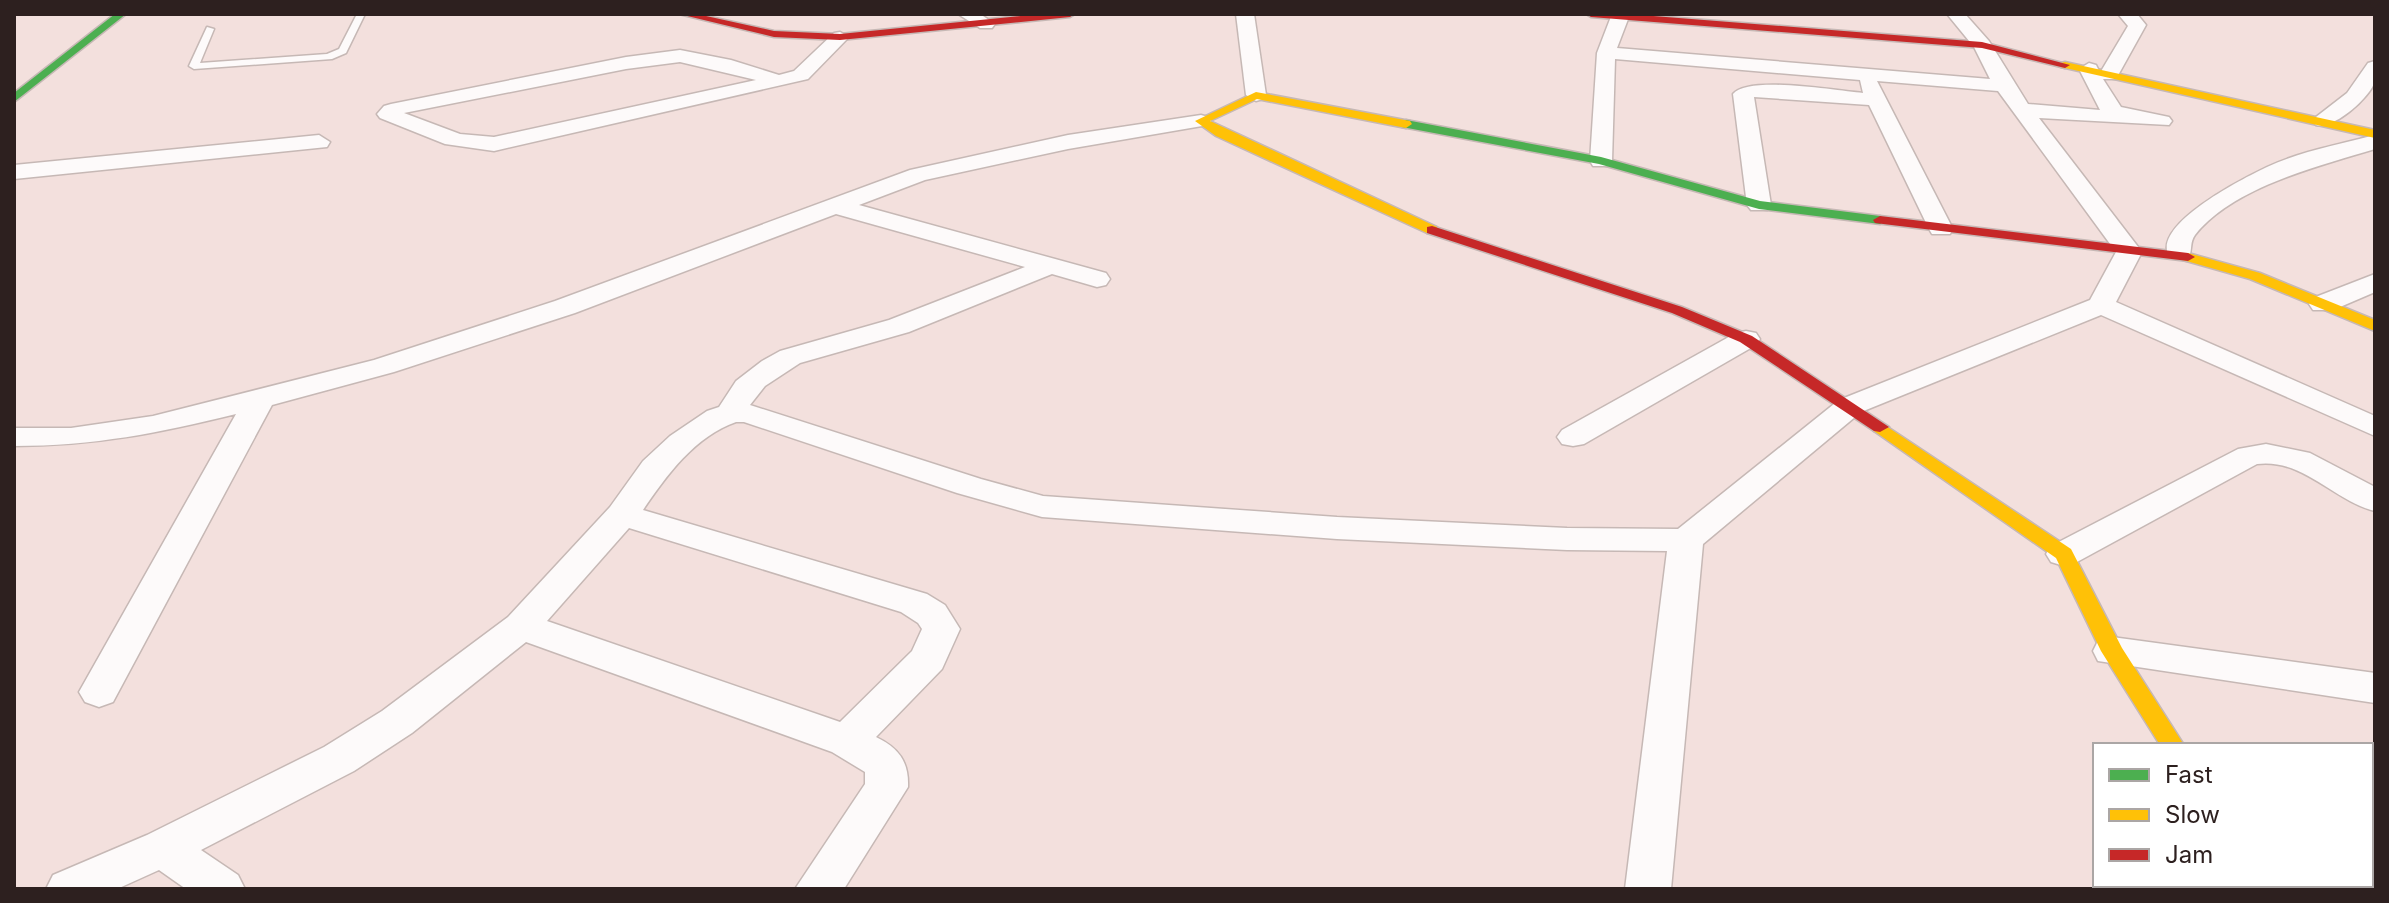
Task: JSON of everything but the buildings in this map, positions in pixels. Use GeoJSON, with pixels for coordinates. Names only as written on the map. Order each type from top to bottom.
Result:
{"type":"FeatureCollection","features":[{"type":"Feature","properties":{"kind":"street"},"geometry":{"type":"LineString","coordinates":[[14,99],[121,14]]}},
{"type":"Feature","properties":{"kind":"street"},"geometry":{"type":"LineString","coordinates":[[684,14],[774,34],[840,37],[1070,14]]}},
{"type":"Feature","properties":{"kind":"street"},"geometry":{"type":"LineString","coordinates":[[967,14],[986,24]]}},
{"type":"Feature","properties":{"kind":"street"},"geometry":{"type":"LineString","coordinates":[[1245,14],[1256,95]]}},
{"type":"Feature","properties":{"kind":"street"},"geometry":{"type":"LineString","coordinates":[[1591,14],[1982,45],[2375,134]]}},
{"type":"Feature","properties":{"kind":"street"},"geometry":{"type":"LineString","coordinates":[[1956,14],[1982,45],[2013,98],[2129,252]]}},
{"type":"Feature","properties":{"kind":"street"},"geometry":{"type":"LineString","coordinates":[[2109,75],[2137,25],[2127,14]]}},
{"type":"Feature","properties":{"kind":"street"},"geometry":{"type":"LineString","coordinates":[[1601,161],[1606,53],[1622,15]]}},
{"type":"Feature","properties":{"kind":"street"},"geometry":{"type":"LineString","coordinates":[[779,81],[696,58],[660,58],[391,110],[387,114],[453,138],[481,145],[494,144],[779,81],[801,75],[840,37]]}},
{"type":"Feature","properties":{"kind":"street"},"geometry":{"type":"LineString","coordinates":[[1606,53],[1864,74],[2118,118],[2162,121]]}},
{"type":"Feature","properties":{"kind":"street"},"geometry":{"type":"LineString","coordinates":[[2323,121],[2354,97],[2375,67]]}},
{"type":"Feature","properties":{"kind":"street"},"geometry":{"type":"LineString","coordinates":[[2089,69],[2104,105],[2118,118]]}},
{"type":"Feature","properties":{"kind":"street"},"geometry":{"type":"LineString","coordinates":[[1864,74],[1941,229]]}},
{"type":"Feature","properties":{"kind":"street"},"geometry":{"type":"LineString","coordinates":[[1759,205],[1743,94],[1754,90],[1877,100]]}},
{"type":"Feature","properties":{"kind":"street"},"geometry":{"type":"LineString","coordinates":[[14,437],[71,437],[153,425],[384,366],[565,307],[918,175],[1068,142],[1201,121],[1256,95],[1601,161],[1759,205],[2129,252],[2179,253],[2247,275],[2375,326]]}},
{"type":"Feature","properties":{"kind":"street"},"geometry":{"type":"LineString","coordinates":[[1201,121],[1220,133],[1413,224],[1677,310],[1746,339],[1850,406],[2064,554],[2112,651],[2171,743]]}},
{"type":"Feature","properties":{"kind":"street"},"geometry":{"type":"LineString","coordinates":[[14,172],[319,142]]}},
{"type":"Feature","properties":{"kind":"street"},"geometry":{"type":"LineString","coordinates":[[2179,253],[2179,242],[2186,230],[2219,203],[2277,171],[2375,142]]}},
{"type":"Feature","properties":{"kind":"street"},"geometry":{"type":"LineString","coordinates":[[835,206],[1097,279]]}},
{"type":"Feature","properties":{"kind":"street"},"geometry":{"type":"LineString","coordinates":[[69,889],[163,848],[339,759],[397,722],[521,626],[622,515],[655,468],[681,443],[718,418],[733,413],[747,413],[969,486],[1042,506],[1352,529],[1567,539],[1686,540],[1850,406],[2101,305],[2129,252]]}},
{"type":"Feature","properties":{"kind":"street"},"geometry":{"type":"LineString","coordinates":[[733,413],[734,403],[745,390],[790,357],[899,326],[1050,266]]}},
{"type":"Feature","properties":{"kind":"street"},"geometry":{"type":"LineString","coordinates":[[2323,304],[2375,282]]}},
{"type":"Feature","properties":{"kind":"street"},"geometry":{"type":"LineString","coordinates":[[2101,305],[2375,427]]}},
{"type":"Feature","properties":{"kind":"street"},"geometry":{"type":"LineString","coordinates":[[1573,437],[1746,339]]}},
{"type":"Feature","properties":{"kind":"street"},"geometry":{"type":"LineString","coordinates":[[99,692],[260,399]]}},
{"type":"Feature","properties":{"kind":"street"},"geometry":{"type":"LineString","coordinates":[[2064,554],[2249,456],[2266,451],[2284,453],[2301,460],[2375,501]]}},
{"type":"Feature","properties":{"kind":"street"},"geometry":{"type":"LineString","coordinates":[[622,515],[867,587],[914,603],[932,614],[941,629],[928,659],[847,741]]}},
{"type":"Feature","properties":{"kind":"street"},"geometry":{"type":"LineString","coordinates":[[1648,889],[1686,540]]}},
{"type":"Feature","properties":{"kind":"street"},"geometry":{"type":"LineString","coordinates":[[521,626],[847,741],[877,756],[887,769],[886,787],[818,889]]}},
{"type":"Feature","properties":{"kind":"street"},"geometry":{"type":"LineString","coordinates":[[2112,651],[2375,688]]}},
{"type":"Feature","properties":{"kind":"street"},"geometry":{"type":"LineString","coordinates":[[163,848],[222,889]]}},
{"type":"Feature","properties":{"kind":"lane"},"geometry":{"type":"LineString","coordinates":[[210,29],[194,66],[329,57],[343,51],[361,14]]}},
{"type":"Feature","properties":{"kind":"traffic: fast"},"geometry":{"type":"LineString","coordinates":[[14,99],[121,14]]}},
{"type":"Feature","properties":{"kind":"traffic: fast"},"geometry":{"type":"LineString","coordinates":[[1406,124],[1601,161],[1759,205],[1880,220]]}},
{"type":"Feature","properties":{"kind":"traffic: slow"},"geometry":{"type":"LineString","coordinates":[[2065,65],[2375,134]]}},
{"type":"Feature","properties":{"kind":"traffic: slow"},"geometry":{"type":"LineString","coordinates":[[1406,124],[1256,95],[1201,121],[1220,133],[1432,230]]}},
{"type":"Feature","properties":{"kind":"traffic: slow"},"geometry":{"type":"LineString","coordinates":[[2188,257],[2255,276],[2375,326]]}},
{"type":"Feature","properties":{"kind":"traffic: slow"},"geometry":{"type":"LineString","coordinates":[[1880,427],[2064,554],[2112,651],[2171,743]]}},
{"type":"Feature","properties":{"kind":"traffic: jam"},"geometry":{"type":"LineString","coordinates":[[684,14],[774,34],[840,37],[1070,14]]}},
{"type":"Feature","properties":{"kind":"traffic: jam"},"geometry":{"type":"LineString","coordinates":[[1591,14],[1982,45],[2065,65]]}},
{"type":"Feature","properties":{"kind":"traffic: jam"},"geometry":{"type":"LineString","coordinates":[[1880,220],[2188,257]]}},
{"type":"Feature","properties":{"kind":"traffic: jam"},"geometry":{"type":"LineString","coordinates":[[1432,230],[1677,310],[1746,339],[1880,427]]}}]}
